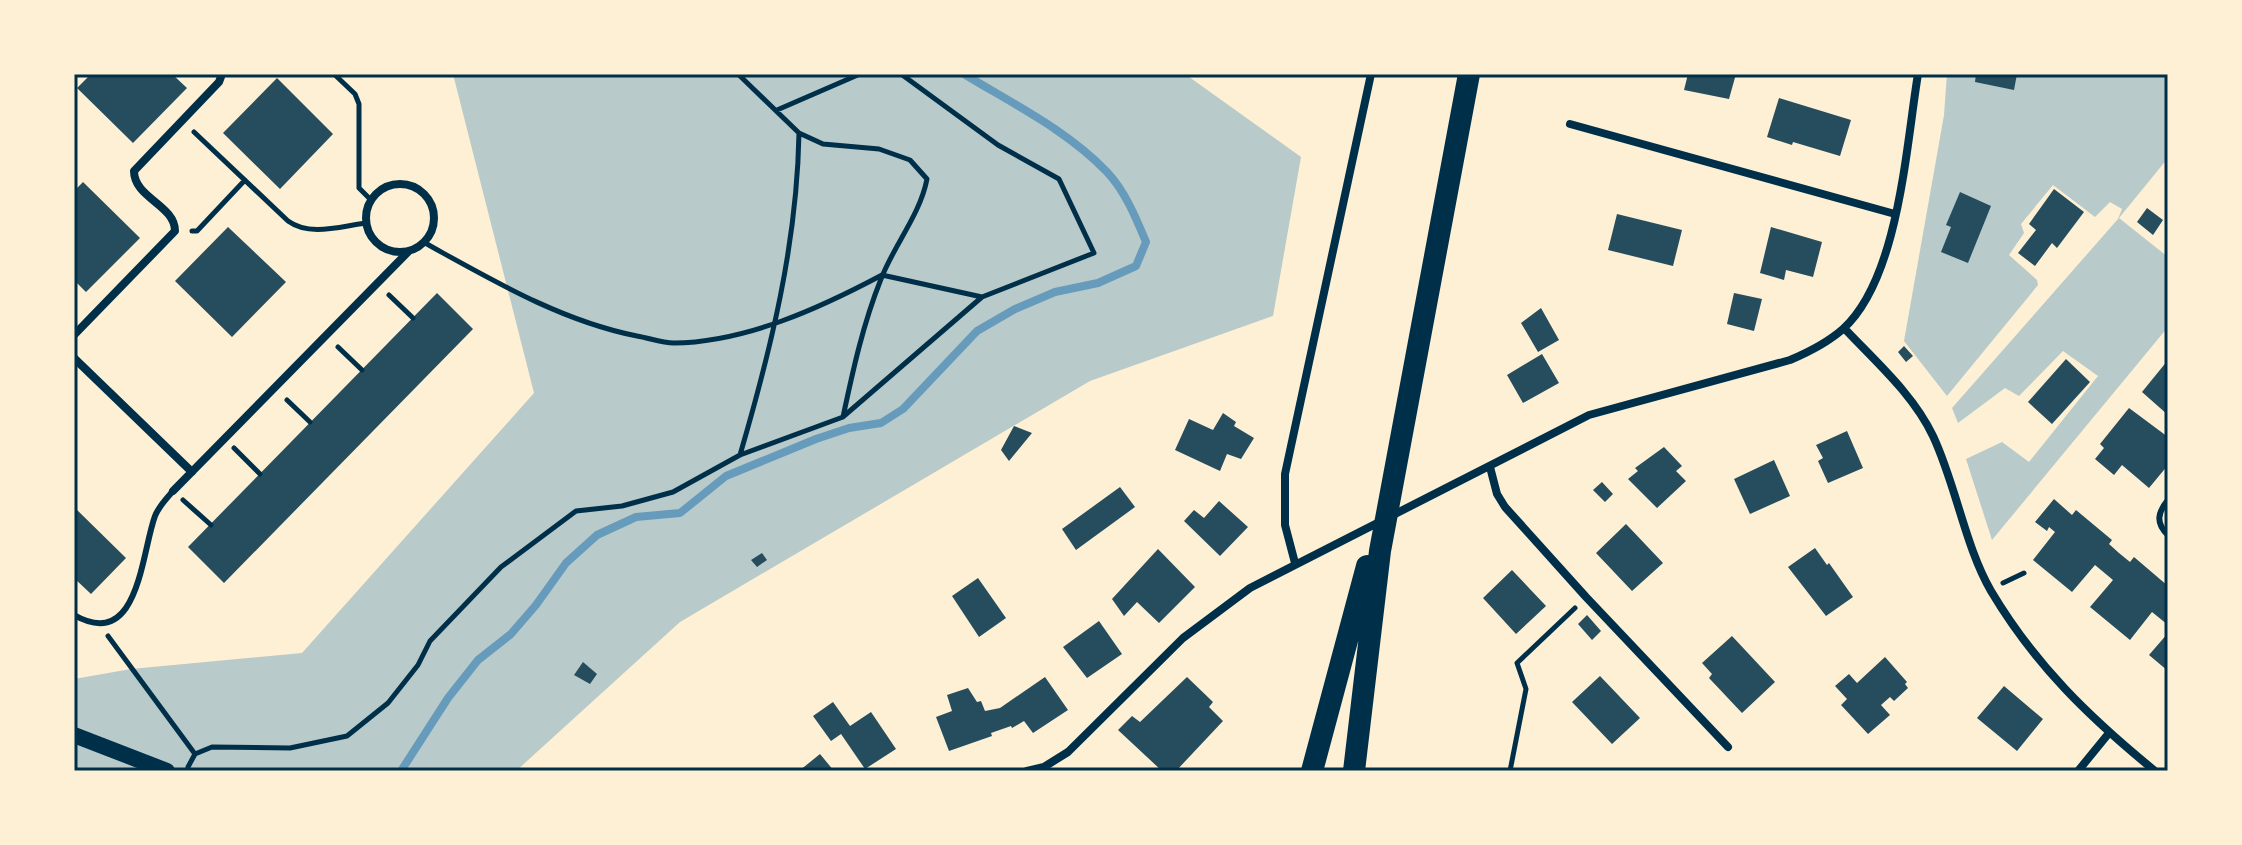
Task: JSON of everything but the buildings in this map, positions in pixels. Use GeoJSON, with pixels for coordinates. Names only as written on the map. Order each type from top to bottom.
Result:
{"type":"FeatureCollection","features":[{"type":"Feature","properties":{"kind":"highway"},"geometry":{"type":"LineString","coordinates":[[1354,771],[1380,551],[1469,74]]}},
{"type":"Feature","properties":{"kind":"highway"},"geometry":{"type":"LineString","coordinates":[[1312,771],[1399,445]]}},
{"type":"Feature","properties":{"kind":"main road"},"geometry":{"type":"LineString","coordinates":[[74,735],[167,771]]}},
{"type":"Feature","properties":{"kind":"street"},"geometry":{"type":"LineString","coordinates":[[74,335],[175,231],[174,220],[137,184],[134,176],[136,167],[219,82],[222,74]]}},
{"type":"Feature","properties":{"kind":"street"},"geometry":{"type":"LineString","coordinates":[[1295,563],[1285,525],[1285,474],[1371,74]]}},
{"type":"Feature","properties":{"kind":"street"},"geometry":{"type":"LineString","coordinates":[[1027,771],[1044,767],[1068,752],[1203,621],[1250,588],[1295,563],[1467,479],[1558,428],[1589,415],[1790,360],[1813,350],[1844,328],[1867,299],[1883,260],[1895,214],[1918,74]]}},
{"type":"Feature","properties":{"kind":"street"},"geometry":{"type":"LineString","coordinates":[[1570,124],[1895,214]]}},
{"type":"Feature","properties":{"kind":"street"},"geometry":{"type":"LineString","coordinates":[[173,491],[408,252],[425,243],[435,217],[429,200],[416,188],[400,184],[383,188],[371,200],[366,223],[370,234],[390,251],[408,252]]}},
{"type":"Feature","properties":{"kind":"street"},"geometry":{"type":"LineString","coordinates":[[1844,328],[1894,381],[1926,423],[1941,455],[1984,575],[2017,631],[2052,677],[2109,733],[2155,771]]}},
{"type":"Feature","properties":{"kind":"street"},"geometry":{"type":"LineString","coordinates":[[74,358],[192,472]]}},
{"type":"Feature","properties":{"kind":"street"},"geometry":{"type":"LineString","coordinates":[[1490,467],[1502,504],[1728,747]]}},
{"type":"Feature","properties":{"kind":"street"},"geometry":{"type":"LineString","coordinates":[[2078,771],[2109,733]]}},
{"type":"Feature","properties":{"kind":"lane"},"geometry":{"type":"LineString","coordinates":[[74,615],[99,624],[111,621],[127,609],[134,595],[156,514],[173,491]]}},
{"type":"Feature","properties":{"kind":"lane"},"geometry":{"type":"LineString","coordinates":[[2168,500],[2158,517],[2168,535]]}},
{"type":"Feature","properties":{"kind":"path"},"geometry":{"type":"LineString","coordinates":[[334,74],[355,94],[359,104],[359,188],[371,200]]}},
{"type":"Feature","properties":{"kind":"path"},"geometry":{"type":"LineString","coordinates":[[738,74],[799,133],[823,144],[879,149],[900,156],[910,160],[927,179],[923,197],[882,275],[865,319],[843,417]]}},
{"type":"Feature","properties":{"kind":"path"},"geometry":{"type":"LineString","coordinates":[[777,110],[860,74]]}},
{"type":"Feature","properties":{"kind":"path"},"geometry":{"type":"LineString","coordinates":[[185,771],[195,754],[212,747],[290,748],[347,736],[388,703],[418,665],[430,641],[501,567],[576,511],[622,506],[673,492],[740,455],[843,417],[982,297],[1094,253],[1059,179],[998,145],[901,74]]}},
{"type":"Feature","properties":{"kind":"path"},"geometry":{"type":"LineString","coordinates":[[182,120],[299,228],[311,230],[366,223]]}},
{"type":"Feature","properties":{"kind":"path"},"geometry":{"type":"LineString","coordinates":[[740,455],[764,373],[792,236],[798,184],[799,133]]}},
{"type":"Feature","properties":{"kind":"path"},"geometry":{"type":"LineString","coordinates":[[175,231],[197,231],[245,180]]}},
{"type":"Feature","properties":{"kind":"path"},"geometry":{"type":"LineString","coordinates":[[425,243],[524,296],[572,317],[620,333],[672,343],[721,336],[774,323],[824,306],[882,275],[982,297]]}},
{"type":"Feature","properties":{"kind":"path"},"geometry":{"type":"LineString","coordinates":[[377,284],[413,318]]}},
{"type":"Feature","properties":{"kind":"path"},"geometry":{"type":"LineString","coordinates":[[326,336],[362,370]]}},
{"type":"Feature","properties":{"kind":"path"},"geometry":{"type":"LineString","coordinates":[[274,388],[310,422]]}},
{"type":"Feature","properties":{"kind":"path"},"geometry":{"type":"LineString","coordinates":[[225,439],[260,474]]}},
{"type":"Feature","properties":{"kind":"path"},"geometry":{"type":"LineString","coordinates":[[173,491],[211,525]]}},
{"type":"Feature","properties":{"kind":"path"},"geometry":{"type":"LineString","coordinates":[[1510,771],[1526,689],[1517,663],[1586,597]]}},
{"type":"Feature","properties":{"kind":"path"},"geometry":{"type":"LineString","coordinates":[[99,624],[195,754]]}},
{"type":"Feature","properties":{"kind":"shaded area"},"geometry":{"type":"Polygon","coordinates":[[[453,74],[1185,74],[1301,157],[1273,316],[1090,381],[680,622],[516,771],[74,771],[74,679],[131,669],[302,653],[534,393],[453,74]]]}},
{"type":"Feature","properties":{"kind":"shaded area"},"geometry":{"type":"Polygon","coordinates":[[[1947,74],[2168,74],[2168,158],[2119,218],[2168,257],[2168,327],[1992,540],[1966,459],[2002,442],[2029,462],[2098,376],[2063,351],[2019,396],[2005,388],[1958,423],[1952,408],[2118,219],[2122,209],[2110,202],[2095,217],[2053,185],[2021,224],[2024,233],[2009,255],[2037,280],[2038,285],[1947,396],[1904,341],[1944,115],[1947,74]]]}},
{"type":"Feature","properties":{"kind":"waterway"},"geometry":{"type":"LineString","coordinates":[[401,771],[448,698],[478,660],[511,634],[566,563],[597,535],[636,517],[680,513],[726,476],[816,439],[849,428],[881,423],[903,409],[977,331],[1015,309],[1055,292],[1098,283],[1136,266],[1146,242],[1125,196],[1107,172],[1057,130],[964,74]]}}]}
